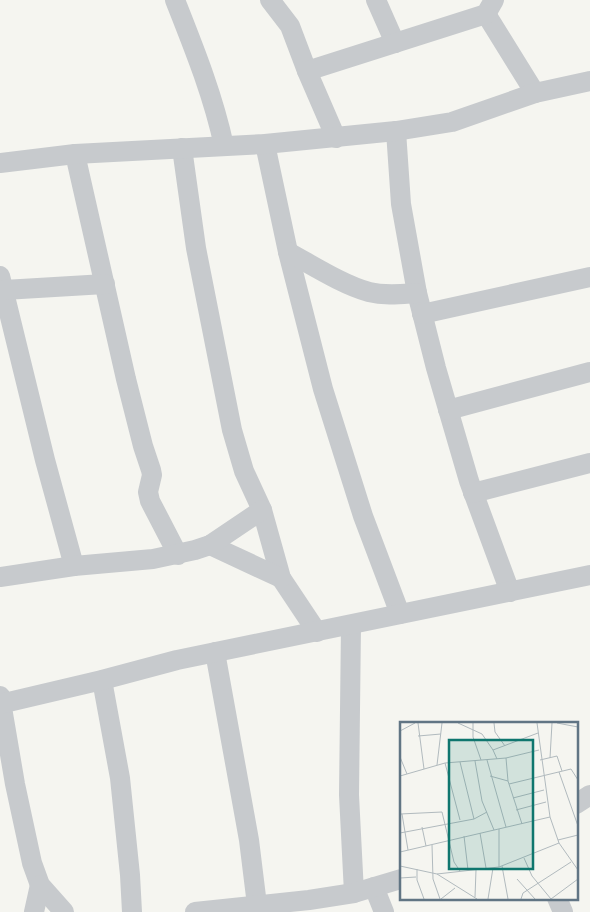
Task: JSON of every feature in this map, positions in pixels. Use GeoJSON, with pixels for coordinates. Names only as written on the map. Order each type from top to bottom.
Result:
{"type":"FeatureCollection","features":[{"type":"Feature","properties":{"kind":"street"},"geometry":{"type":"LineString","coordinates":[[175,0],[207,84],[224,146]]}},
{"type":"Feature","properties":{"kind":"street"},"geometry":{"type":"LineString","coordinates":[[270,0],[290,26],[336,138]]}},
{"type":"Feature","properties":{"kind":"street"},"geometry":{"type":"LineString","coordinates":[[376,0],[395,43]]}},
{"type":"Feature","properties":{"kind":"street"},"geometry":{"type":"LineString","coordinates":[[308,71],[395,43],[490,7],[535,93]]}},
{"type":"Feature","properties":{"kind":"street"},"geometry":{"type":"LineString","coordinates":[[0,163],[75,154],[265,144],[396,132],[452,122],[535,93],[590,81]]}},
{"type":"Feature","properties":{"kind":"street"},"geometry":{"type":"LineString","coordinates":[[396,132],[401,204],[422,314],[473,493],[510,592]]}},
{"type":"Feature","properties":{"kind":"street"},"geometry":{"type":"LineString","coordinates":[[265,144],[288,252],[323,389],[363,516],[400,614]]}},
{"type":"Feature","properties":{"kind":"street"},"geometry":{"type":"LineString","coordinates":[[182,148],[196,248],[232,430],[244,471],[262,510],[280,578],[317,632]]}},
{"type":"Feature","properties":{"kind":"street"},"geometry":{"type":"LineString","coordinates":[[75,154],[128,388],[151,470],[152,475],[148,492],[150,501],[178,555]]}},
{"type":"Feature","properties":{"kind":"street"},"geometry":{"type":"LineString","coordinates":[[288,252],[344,282],[369,292],[384,294],[417,293]]}},
{"type":"Feature","properties":{"kind":"street"},"geometry":{"type":"LineString","coordinates":[[422,314],[590,276]]}},
{"type":"Feature","properties":{"kind":"street"},"geometry":{"type":"LineString","coordinates":[[74,566],[45,460],[2,283],[105,284]]}},
{"type":"Feature","properties":{"kind":"street"},"geometry":{"type":"LineString","coordinates":[[448,410],[590,372]]}},
{"type":"Feature","properties":{"kind":"street"},"geometry":{"type":"LineString","coordinates":[[473,493],[590,463]]}},
{"type":"Feature","properties":{"kind":"street"},"geometry":{"type":"LineString","coordinates":[[0,577],[74,566],[178,555],[210,545],[262,510]]}},
{"type":"Feature","properties":{"kind":"street"},"geometry":{"type":"LineString","coordinates":[[210,545],[280,578]]}},
{"type":"Feature","properties":{"kind":"street"},"geometry":{"type":"LineString","coordinates":[[64,912],[40,885],[27,845],[0,701],[102,680],[215,652],[590,575]]}},
{"type":"Feature","properties":{"kind":"street"},"geometry":{"type":"LineString","coordinates":[[351,624],[349,795],[354,893]]}},
{"type":"Feature","properties":{"kind":"street"},"geometry":{"type":"LineString","coordinates":[[215,652],[249,840],[257,905]]}},
{"type":"Feature","properties":{"kind":"street"},"geometry":{"type":"LineString","coordinates":[[102,680],[120,778],[132,912]]}},
{"type":"Feature","properties":{"kind":"street"},"geometry":{"type":"LineString","coordinates":[[578,803],[590,795]]}},
{"type":"Feature","properties":{"kind":"street"},"geometry":{"type":"LineString","coordinates":[[196,912],[257,905],[308,906],[400,879]]}},
{"type":"Feature","properties":{"kind":"street"},"geometry":{"type":"LineString","coordinates":[[34,912],[40,885]]}},
{"type":"Feature","properties":{"kind":"street"},"geometry":{"type":"LineString","coordinates":[[374,887],[384,912]]}},
{"type":"Feature","properties":{"kind":"street"},"geometry":{"type":"LineString","coordinates":[[558,900],[563,912]]}}]}
